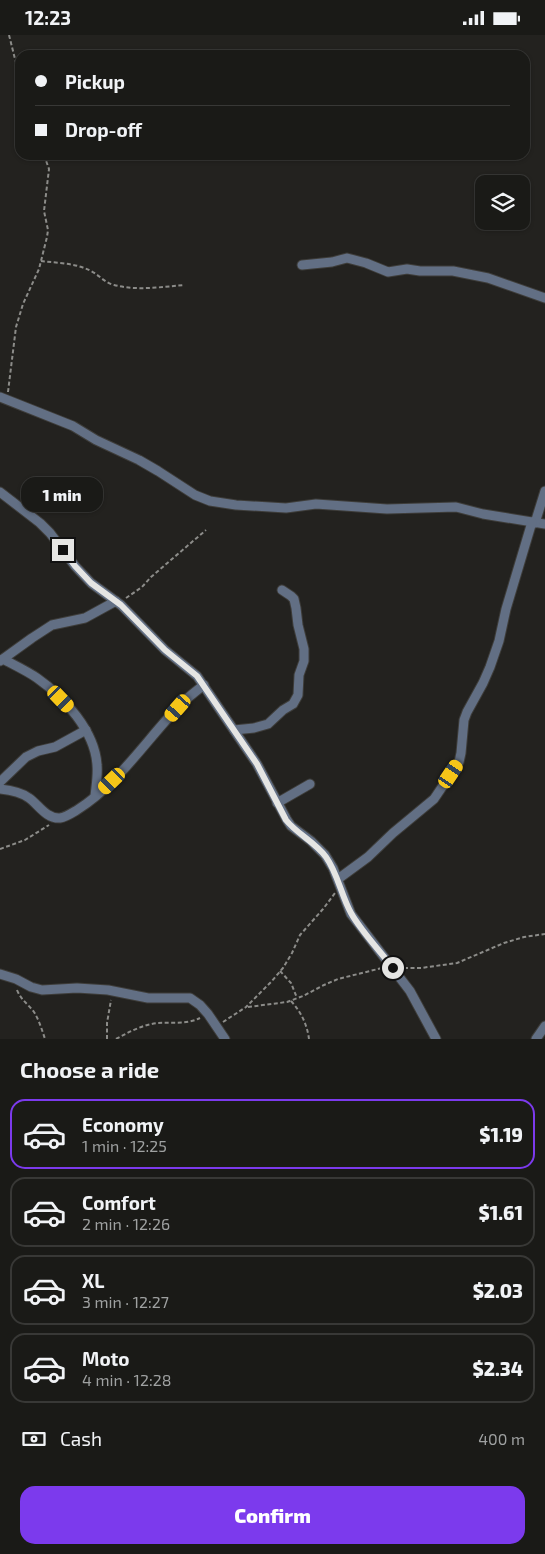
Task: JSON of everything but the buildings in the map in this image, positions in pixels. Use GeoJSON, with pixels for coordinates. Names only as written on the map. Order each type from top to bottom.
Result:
{"type":"FeatureCollection","features":[{"type":"Feature","properties":{"kind":"street"},"geometry":{"type":"LineString","coordinates":[[302,265],[332,262],[348,258],[388,272],[407,269],[453,271],[488,278],[545,298]]}},
{"type":"Feature","properties":{"kind":"street"},"geometry":{"type":"LineString","coordinates":[[4,399],[73,426],[96,440],[158,471],[195,495],[210,501],[278,508],[316,504],[395,509],[456,507],[483,514],[545,524]]}},
{"type":"Feature","properties":{"kind":"street"},"geometry":{"type":"LineString","coordinates":[[339,882],[434,799],[459,763],[464,720],[484,683],[490,667],[506,609],[545,491]]}},
{"type":"Feature","properties":{"kind":"street"},"geometry":{"type":"LineString","coordinates":[[0,492],[40,523],[91,583],[117,602],[165,650],[188,667],[204,685],[257,764],[277,803],[291,825],[325,855],[339,882],[351,913],[410,991],[436,1039]]}},
{"type":"Feature","properties":{"kind":"street"},"geometry":{"type":"LineString","coordinates":[[234,730],[263,726],[293,704],[298,695],[299,675],[304,661],[304,649],[294,599],[282,590]]}},
{"type":"Feature","properties":{"kind":"street"},"geometry":{"type":"LineString","coordinates":[[95,796],[97,764],[94,748],[86,730],[76,715],[37,678],[1,660],[52,625],[85,618],[117,602]]}},
{"type":"Feature","properties":{"kind":"street"},"geometry":{"type":"LineString","coordinates":[[0,789],[29,797],[41,810],[58,818],[66,816],[95,796],[124,768],[184,701],[204,685]]}},
{"type":"Feature","properties":{"kind":"street"},"geometry":{"type":"LineString","coordinates":[[0,782],[26,757],[38,751],[55,747],[86,730]]}},
{"type":"Feature","properties":{"kind":"street"},"geometry":{"type":"LineString","coordinates":[[277,803],[310,784]]}},
{"type":"Feature","properties":{"kind":"street"},"geometry":{"type":"LineString","coordinates":[[0,974],[42,990],[77,988],[113,991],[148,998],[190,998],[196,1001],[208,1014],[225,1039]]}},
{"type":"Feature","properties":{"kind":"street"},"geometry":{"type":"LineString","coordinates":[[536,1039],[545,1026]]}},
{"type":"Feature","properties":{"kind":"path"},"geometry":{"type":"LineString","coordinates":[[9,35],[15,59]]}},
{"type":"Feature","properties":{"kind":"path"},"geometry":{"type":"LineString","coordinates":[[4,399],[16,327],[23,304],[41,261],[48,230],[44,211],[49,169],[46,160]]}},
{"type":"Feature","properties":{"kind":"path"},"geometry":{"type":"LineString","coordinates":[[41,261],[84,268],[92,271],[108,284],[114,286],[144,288],[184,285]]}},
{"type":"Feature","properties":{"kind":"path"},"geometry":{"type":"LineString","coordinates":[[117,602],[142,587],[206,530]]}},
{"type":"Feature","properties":{"kind":"path"},"geometry":{"type":"LineString","coordinates":[[0,849],[26,840],[58,818]]}},
{"type":"Feature","properties":{"kind":"path"},"geometry":{"type":"LineString","coordinates":[[217,1027],[246,1007],[280,971],[292,953],[300,935],[323,909],[339,882]]}},
{"type":"Feature","properties":{"kind":"path"},"geometry":{"type":"LineString","coordinates":[[246,1007],[291,1001],[338,979],[392,967],[421,968],[457,963],[504,943],[524,937],[545,934]]}},
{"type":"Feature","properties":{"kind":"path"},"geometry":{"type":"LineString","coordinates":[[280,971],[291,983],[298,998]]}},
{"type":"Feature","properties":{"kind":"path"},"geometry":{"type":"LineString","coordinates":[[16,979],[19,995],[37,1017],[45,1039]]}},
{"type":"Feature","properties":{"kind":"path"},"geometry":{"type":"LineString","coordinates":[[107,1039],[107,1023],[113,991]]}},
{"type":"Feature","properties":{"kind":"path"},"geometry":{"type":"LineString","coordinates":[[291,1001],[298,1008],[309,1039]]}},
{"type":"Feature","properties":{"kind":"path"},"geometry":{"type":"LineString","coordinates":[[116,1039],[145,1026],[189,1022],[208,1014]]}},
{"type":"Feature","properties":{"kind":"route"},"geometry":{"type":"LineString","coordinates":[[63,550],[91,583],[121,605],[165,650],[188,667],[206,687],[257,764],[286,820],[325,855],[333,868],[351,913],[393,968]]}}]}
